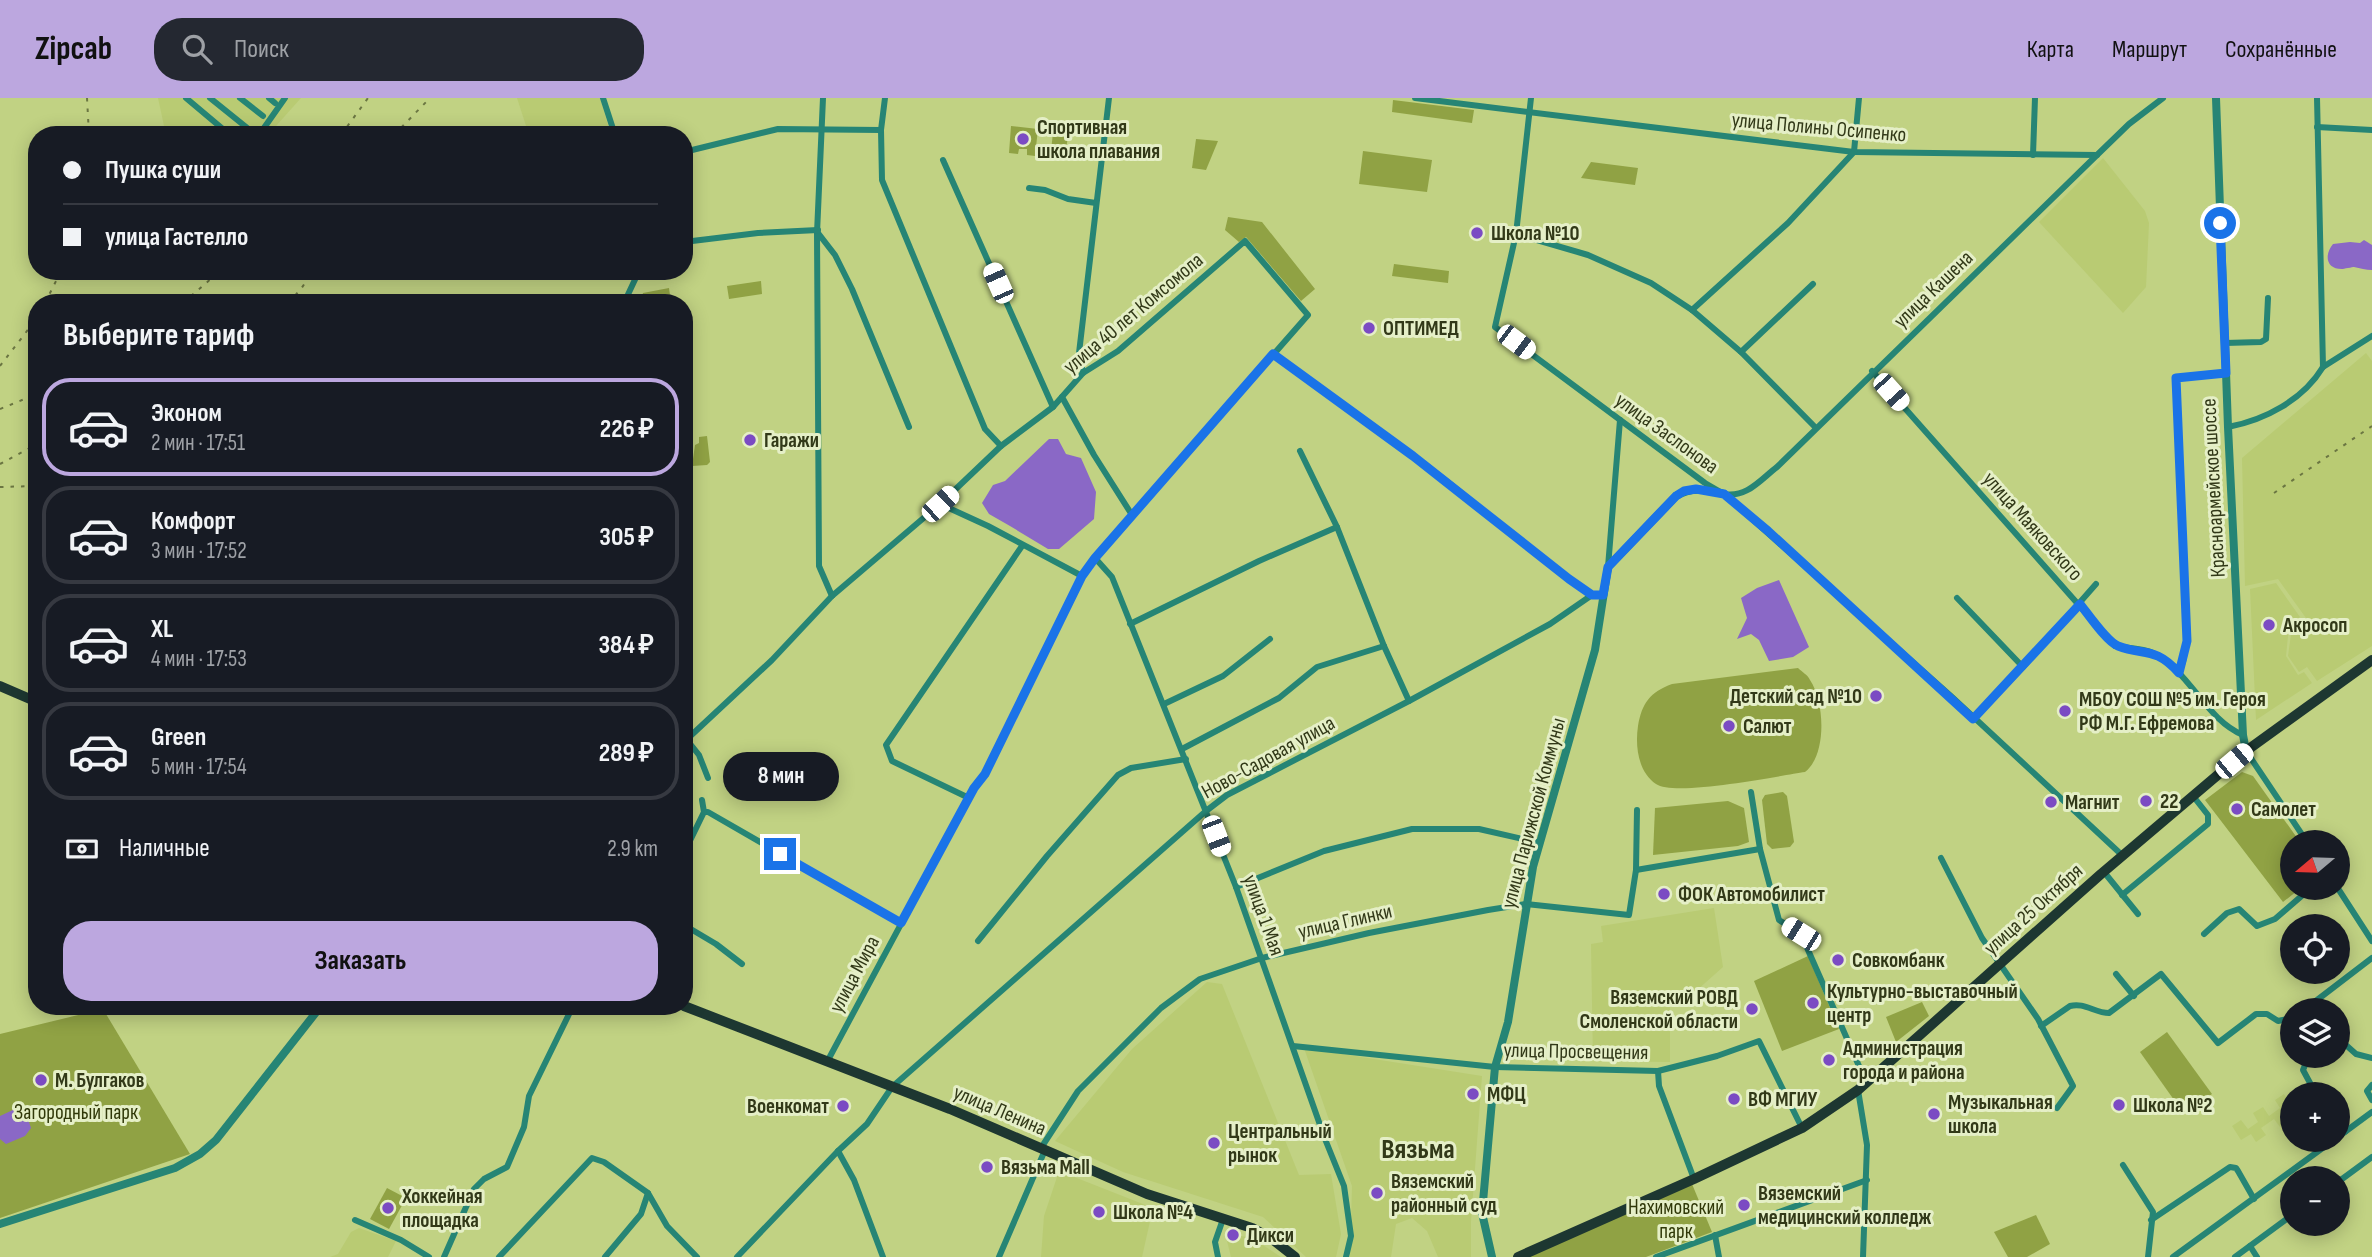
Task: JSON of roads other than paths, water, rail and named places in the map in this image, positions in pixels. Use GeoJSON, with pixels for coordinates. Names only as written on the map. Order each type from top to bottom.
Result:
{"type":"FeatureCollection","features":[{"type":"Feature","properties":{"kind":"main road","name":"улица 25 Октября"},"geometry":{"type":"LineString","coordinates":[[1518,1257],[1802,1128],[1858,1090],[2104,872],[2246,751],[2372,660]]}},
{"type":"Feature","properties":{"kind":"main road"},"geometry":{"type":"LineString","coordinates":[[0,686],[28,698]]}},
{"type":"Feature","properties":{"kind":"main road","name":"улица Ленина"},"geometry":{"type":"LineString","coordinates":[[693,1010],[892,1087],[1147,1194],[1252,1228],[1295,1257]]}},
{"type":"Feature","properties":{"kind":"street"},"geometry":{"type":"LineString","coordinates":[[186,98],[219,126]]}},
{"type":"Feature","properties":{"kind":"street"},"geometry":{"type":"LineString","coordinates":[[209,98],[246,126]]}},
{"type":"Feature","properties":{"kind":"street"},"geometry":{"type":"LineString","coordinates":[[240,98],[263,116]]}},
{"type":"Feature","properties":{"kind":"street"},"geometry":{"type":"LineString","coordinates":[[265,126],[285,98]]}},
{"type":"Feature","properties":{"kind":"street"},"geometry":{"type":"LineString","coordinates":[[603,98],[612,126]]}},
{"type":"Feature","properties":{"kind":"street"},"geometry":{"type":"LineString","coordinates":[[823,98],[818,231],[819,566],[832,596]]}},
{"type":"Feature","properties":{"kind":"street"},"geometry":{"type":"LineString","coordinates":[[885,98],[881,130],[882,180],[985,429],[1001,446]]}},
{"type":"Feature","properties":{"kind":"street"},"geometry":{"type":"LineString","coordinates":[[1083,373],[1079,352],[1109,98]]}},
{"type":"Feature","properties":{"kind":"street","name":"улица Полины Осипенко"},"geometry":{"type":"LineString","coordinates":[[1415,98],[1854,152],[2097,155]]}},
{"type":"Feature","properties":{"kind":"street"},"geometry":{"type":"LineString","coordinates":[[1531,98],[1516,234],[1588,256],[1651,283],[1692,310],[1741,352],[1815,427]]}},
{"type":"Feature","properties":{"kind":"street"},"geometry":{"type":"LineString","coordinates":[[1692,310],[1788,223],[1854,152],[1859,98]]}},
{"type":"Feature","properties":{"kind":"street"},"geometry":{"type":"LineString","coordinates":[[2033,155],[2035,98]]}},
{"type":"Feature","properties":{"kind":"street","name":"улица Кашена"},"geometry":{"type":"LineString","coordinates":[[1724,494],[1734,496],[1745,493],[1776,467],[2129,124],[2163,98]]}},
{"type":"Feature","properties":{"kind":"street","name":"Красноармейское шоссе"},"geometry":{"type":"LineString","coordinates":[[2216,98],[2228,427],[2243,735],[2246,751]]}},
{"type":"Feature","properties":{"kind":"street"},"geometry":{"type":"LineString","coordinates":[[2317,98],[2323,368]]}},
{"type":"Feature","properties":{"kind":"street"},"geometry":{"type":"LineString","coordinates":[[2317,127],[2372,130]]}},
{"type":"Feature","properties":{"kind":"street"},"geometry":{"type":"LineString","coordinates":[[693,150],[778,129],[881,130]]}},
{"type":"Feature","properties":{"kind":"street"},"geometry":{"type":"LineString","coordinates":[[943,160],[1053,407]]}},
{"type":"Feature","properties":{"kind":"street"},"geometry":{"type":"LineString","coordinates":[[1029,188],[1045,190],[1068,199],[1096,203]]}},
{"type":"Feature","properties":{"kind":"street"},"geometry":{"type":"LineString","coordinates":[[693,241],[758,233],[818,231]]}},
{"type":"Feature","properties":{"kind":"street"},"geometry":{"type":"LineString","coordinates":[[818,231],[835,255],[852,289],[909,426]]}},
{"type":"Feature","properties":{"kind":"street","name":"улица Заслонова"},"geometry":{"type":"LineString","coordinates":[[1516,234],[1495,327],[1705,484],[1724,494],[1768,531],[2123,856]]}},
{"type":"Feature","properties":{"kind":"street","name":"улица 40 лет Комсомола"},"geometry":{"type":"LineString","coordinates":[[693,734],[772,660],[832,596],[940,504],[1001,446],[1053,407],[1083,373],[1118,351],[1245,241],[1308,315]]}},
{"type":"Feature","properties":{"kind":"street"},"geometry":{"type":"LineString","coordinates":[[1741,352],[1813,284]]}},
{"type":"Feature","properties":{"kind":"street"},"geometry":{"type":"LineString","coordinates":[[2225,343],[2266,339],[2268,298]]}},
{"type":"Feature","properties":{"kind":"street","name":"улица Мира"},"geometry":{"type":"LineString","coordinates":[[827,1062],[969,798],[985,774],[1082,576],[1132,515],[1308,315]]}},
{"type":"Feature","properties":{"kind":"street"},"geometry":{"type":"LineString","coordinates":[[2228,427],[2244,424],[2293,400],[2314,382],[2323,368],[2372,336]]}},
{"type":"Feature","properties":{"kind":"street"},"geometry":{"type":"LineString","coordinates":[[1273,354],[1358,414],[1569,579],[1592,595],[1603,595]]}},
{"type":"Feature","properties":{"kind":"street","name":"улица Маяковского"},"geometry":{"type":"LineString","coordinates":[[1872,371],[2115,646],[2151,652],[2171,664],[2227,727],[2243,735]]}},
{"type":"Feature","properties":{"kind":"street"},"geometry":{"type":"LineString","coordinates":[[2179,673],[2187,641],[2176,378],[2226,373]]}},
{"type":"Feature","properties":{"kind":"street"},"geometry":{"type":"LineString","coordinates":[[1062,397],[1132,515]]}},
{"type":"Feature","properties":{"kind":"street"},"geometry":{"type":"LineString","coordinates":[[1608,567],[1620,420]]}},
{"type":"Feature","properties":{"kind":"street"},"geometry":{"type":"LineString","coordinates":[[1300,451],[1337,527],[1409,701]]}},
{"type":"Feature","properties":{"kind":"street"},"geometry":{"type":"LineString","coordinates":[[1608,567],[1676,496],[1696,489],[1724,494]]}},
{"type":"Feature","properties":{"kind":"street"},"geometry":{"type":"LineString","coordinates":[[940,504],[1082,576]]}},
{"type":"Feature","properties":{"kind":"street"},"geometry":{"type":"LineString","coordinates":[[1130,624],[1259,561],[1337,527]]}},
{"type":"Feature","properties":{"kind":"street"},"geometry":{"type":"LineString","coordinates":[[969,798],[892,761],[886,745],[1022,546]]}},
{"type":"Feature","properties":{"kind":"street","name":"улица 1 Мая"},"geometry":{"type":"LineString","coordinates":[[1095,558],[1112,578],[1186,759],[1236,887],[1344,1186],[1351,1236],[1346,1257]]}},
{"type":"Feature","properties":{"kind":"street","name":"улица Парижской Коммуны"},"geometry":{"type":"LineString","coordinates":[[1492,1257],[1482,1213],[1495,1067],[1508,1021],[1526,904],[1539,843],[1595,650],[1608,567]]}},
{"type":"Feature","properties":{"kind":"street"},"geometry":{"type":"LineString","coordinates":[[1973,719],[2096,584]]}},
{"type":"Feature","properties":{"kind":"street","name":"Ново-Садовая улица"},"geometry":{"type":"LineString","coordinates":[[737,1257],[867,1124],[892,1087],[1206,811],[1227,795],[1550,624],[1592,595]]}},
{"type":"Feature","properties":{"kind":"street"},"geometry":{"type":"LineString","coordinates":[[1957,598],[2023,667]]}},
{"type":"Feature","properties":{"kind":"street"},"geometry":{"type":"LineString","coordinates":[[1164,704],[1223,676],[1270,639]]}},
{"type":"Feature","properties":{"kind":"street"},"geometry":{"type":"LineString","coordinates":[[1182,749],[1279,698],[1317,667],[1384,646]]}},
{"type":"Feature","properties":{"kind":"street"},"geometry":{"type":"LineString","coordinates":[[693,749],[699,755],[708,778]]}},
{"type":"Feature","properties":{"kind":"street"},"geometry":{"type":"LineString","coordinates":[[2246,751],[2299,830]]}},
{"type":"Feature","properties":{"kind":"street"},"geometry":{"type":"LineString","coordinates":[[978,941],[1118,775],[1131,768],[1186,759]]}},
{"type":"Feature","properties":{"kind":"street"},"geometry":{"type":"LineString","coordinates":[[1751,792],[1760,849],[1779,920],[1801,934],[1866,1082]]}},
{"type":"Feature","properties":{"kind":"street"},"geometry":{"type":"LineString","coordinates":[[2122,895],[2208,824],[2208,815],[2193,796]]}},
{"type":"Feature","properties":{"kind":"street"},"geometry":{"type":"LineString","coordinates":[[693,835],[704,812],[702,800]]}},
{"type":"Feature","properties":{"kind":"street","name":"улица Глинки"},"geometry":{"type":"LineString","coordinates":[[999,1257],[1043,1149],[1078,1091],[1161,1008],[1200,979],[1262,958],[1369,933],[1526,904],[1629,915],[1636,870],[1637,810]]}},
{"type":"Feature","properties":{"kind":"street"},"geometry":{"type":"LineString","coordinates":[[704,812],[901,923]]}},
{"type":"Feature","properties":{"kind":"street"},"geometry":{"type":"LineString","coordinates":[[1236,887],[1324,851],[1412,829],[1479,829],[1539,843]]}},
{"type":"Feature","properties":{"kind":"street"},"geometry":{"type":"LineString","coordinates":[[1636,870],[1760,849]]}},
{"type":"Feature","properties":{"kind":"street"},"geometry":{"type":"LineString","coordinates":[[1941,858],[1982,938],[2041,1026],[2073,1086],[2057,1108]]}},
{"type":"Feature","properties":{"kind":"street"},"geometry":{"type":"LineString","coordinates":[[2104,872],[2138,914]]}},
{"type":"Feature","properties":{"kind":"street"},"geometry":{"type":"LineString","coordinates":[[2204,934],[2227,913],[2239,909],[2257,926],[2275,919],[2297,900]]}},
{"type":"Feature","properties":{"kind":"street"},"geometry":{"type":"LineString","coordinates":[[2345,900],[2372,941]]}},
{"type":"Feature","properties":{"kind":"street"},"geometry":{"type":"LineString","coordinates":[[693,931],[742,964]]}},
{"type":"Feature","properties":{"kind":"street"},"geometry":{"type":"LineString","coordinates":[[2320,998],[2372,958]]}},
{"type":"Feature","properties":{"kind":"street"},"geometry":{"type":"LineString","coordinates":[[2116,974],[2134,996]]}},
{"type":"Feature","properties":{"kind":"street"},"geometry":{"type":"LineString","coordinates":[[2041,1026],[2070,1006],[2082,1006],[2109,1013],[2161,974],[2218,1043],[2256,1014],[2267,1014],[2280,1021]]}},
{"type":"Feature","properties":{"kind":"street"},"geometry":{"type":"LineString","coordinates":[[0,1224],[175,1168],[200,1154],[216,1140],[314,1015]]}},
{"type":"Feature","properties":{"kind":"street"},"geometry":{"type":"LineString","coordinates":[[444,1257],[474,1189],[484,1179],[507,1167],[524,1127],[529,1096],[569,1015]]}},
{"type":"Feature","properties":{"kind":"street","name":"улица Просвещения"},"geometry":{"type":"LineString","coordinates":[[1293,1046],[1495,1067],[1658,1071],[1717,1056],[1759,1041],[1802,1128]]}},
{"type":"Feature","properties":{"kind":"street"},"geometry":{"type":"LineString","coordinates":[[2350,1049],[2356,1054],[2372,1058]]}},
{"type":"Feature","properties":{"kind":"street"},"geometry":{"type":"LineString","coordinates":[[1658,1071],[1660,1086],[1694,1179]]}},
{"type":"Feature","properties":{"kind":"street"},"geometry":{"type":"LineString","coordinates":[[2372,1085],[2367,1091],[2372,1100]]}},
{"type":"Feature","properties":{"kind":"street"},"geometry":{"type":"LineString","coordinates":[[1858,1090],[1867,1145],[1863,1257]]}},
{"type":"Feature","properties":{"kind":"street"},"geometry":{"type":"LineString","coordinates":[[2350,1128],[2372,1112]]}},
{"type":"Feature","properties":{"kind":"street"},"geometry":{"type":"LineString","coordinates":[[838,1151],[853,1180],[883,1257]]}},
{"type":"Feature","properties":{"kind":"street"},"geometry":{"type":"LineString","coordinates":[[2173,1257],[2318,1152]]}},
{"type":"Feature","properties":{"kind":"street"},"geometry":{"type":"LineString","coordinates":[[2350,1173],[2372,1157]]}},
{"type":"Feature","properties":{"kind":"street"},"geometry":{"type":"LineString","coordinates":[[499,1257],[592,1158],[604,1162],[648,1193],[667,1226],[697,1257]]}},
{"type":"Feature","properties":{"kind":"street"},"geometry":{"type":"LineString","coordinates":[[2123,1165],[2153,1212],[2148,1257]]}},
{"type":"Feature","properties":{"kind":"street"},"geometry":{"type":"LineString","coordinates":[[2151,1220],[2230,1167],[2238,1171],[2254,1199]]}},
{"type":"Feature","properties":{"kind":"street"},"geometry":{"type":"LineString","coordinates":[[1656,1257],[1867,1180]]}},
{"type":"Feature","properties":{"kind":"street"},"geometry":{"type":"LineString","coordinates":[[605,1257],[641,1214],[648,1193]]}},
{"type":"Feature","properties":{"kind":"street"},"geometry":{"type":"LineString","coordinates":[[1218,1257],[1215,1242],[1223,1219]]}},
{"type":"Feature","properties":{"kind":"street"},"geometry":{"type":"LineString","coordinates":[[355,1220],[401,1240],[429,1257]]}},
{"type":"Feature","properties":{"kind":"street"},"geometry":{"type":"LineString","coordinates":[[2235,1257],[2280,1224]]}},
{"type":"Feature","properties":{"kind":"street"},"geometry":{"type":"LineString","coordinates":[[1715,1235],[1719,1257]]}},
{"type":"Feature","properties":{"kind":"street"},"geometry":{"type":"LineString","coordinates":[[2250,1246],[2257,1257]]}},
{"type":"Feature","properties":{"kind":"railway"},"geometry":{"type":"LineString","coordinates":[[87,98],[89,126]]}},
{"type":"Feature","properties":{"kind":"railway"},"geometry":{"type":"LineString","coordinates":[[348,126],[368,98]]}},
{"type":"Feature","properties":{"kind":"railway"},"geometry":{"type":"LineString","coordinates":[[403,126],[430,98]]}},
{"type":"Feature","properties":{"kind":"railway"},"geometry":{"type":"LineString","coordinates":[[50,294],[56,280]]}},
{"type":"Feature","properties":{"kind":"railway"},"geometry":{"type":"LineString","coordinates":[[193,294],[210,280]]}},
{"type":"Feature","properties":{"kind":"railway"},"geometry":{"type":"LineString","coordinates":[[296,294],[307,280]]}},
{"type":"Feature","properties":{"kind":"railway"},"geometry":{"type":"LineString","coordinates":[[0,366],[28,330]]}},
{"type":"Feature","properties":{"kind":"railway"},"geometry":{"type":"LineString","coordinates":[[0,409],[28,398]]}},
{"type":"Feature","properties":{"kind":"railway"},"geometry":{"type":"LineString","coordinates":[[2274,493],[2372,426]]}},
{"type":"Feature","properties":{"kind":"railway"},"geometry":{"type":"LineString","coordinates":[[0,464],[28,449]]}},
{"type":"Feature","properties":{"kind":"railway"},"geometry":{"type":"LineString","coordinates":[[0,487],[28,486]]}},
{"type":"Feature","properties":{"kind":"place","name":"Спортивная школа плавания"},"geometry":{"type":"Point","coordinates":[1023,139]}},
{"type":"Feature","properties":{"kind":"place","name":"Школа №10"},"geometry":{"type":"Point","coordinates":[1477,233]}},
{"type":"Feature","properties":{"kind":"place","name":"ОПТИМЕД"},"geometry":{"type":"Point","coordinates":[1369,328]}},
{"type":"Feature","properties":{"kind":"place","name":"Гаражи"},"geometry":{"type":"Point","coordinates":[750,440]}},
{"type":"Feature","properties":{"kind":"place","name":"Акросоп"},"geometry":{"type":"Point","coordinates":[2269,625]}},
{"type":"Feature","properties":{"kind":"place","name":"Детский сад №10"},"geometry":{"type":"Point","coordinates":[1876,696]}},
{"type":"Feature","properties":{"kind":"place","name":"МБОУ СОШ №5 им. Героя РФ М.Г. Ефремова"},"geometry":{"type":"Point","coordinates":[2065,711]}},
{"type":"Feature","properties":{"kind":"place","name":"Салют"},"geometry":{"type":"Point","coordinates":[1729,726]}},
{"type":"Feature","properties":{"kind":"place","name":"22"},"geometry":{"type":"Point","coordinates":[2146,801]}},
{"type":"Feature","properties":{"kind":"place","name":"Магнит"},"geometry":{"type":"Point","coordinates":[2051,802]}},
{"type":"Feature","properties":{"kind":"place","name":"Самолет"},"geometry":{"type":"Point","coordinates":[2237,809]}},
{"type":"Feature","properties":{"kind":"place","name":"ФОК Автомобилист"},"geometry":{"type":"Point","coordinates":[1664,894]}},
{"type":"Feature","properties":{"kind":"place","name":"Совкомбанк"},"geometry":{"type":"Point","coordinates":[1838,960]}},
{"type":"Feature","properties":{"kind":"place","name":"Культурно-выставочный центр"},"geometry":{"type":"Point","coordinates":[1813,1003]}},
{"type":"Feature","properties":{"kind":"place","name":"Вяземский РОВД Смоленской области"},"geometry":{"type":"Point","coordinates":[1752,1009]}},
{"type":"Feature","properties":{"kind":"place","name":"Администрация города и района"},"geometry":{"type":"Point","coordinates":[1829,1060]}},
{"type":"Feature","properties":{"kind":"place","name":"М. Булгаков"},"geometry":{"type":"Point","coordinates":[41,1080]}},
{"type":"Feature","properties":{"kind":"place","name":"МФЦ"},"geometry":{"type":"Point","coordinates":[1473,1094]}},
{"type":"Feature","properties":{"kind":"place","name":"ВФ МГИУ"},"geometry":{"type":"Point","coordinates":[1734,1099]}},
{"type":"Feature","properties":{"kind":"place","name":"Школа №2"},"geometry":{"type":"Point","coordinates":[2119,1105]}},
{"type":"Feature","properties":{"kind":"place","name":"Военкомат"},"geometry":{"type":"Point","coordinates":[843,1106]}},
{"type":"Feature","properties":{"kind":"place","name":"Музыкальная школа"},"geometry":{"type":"Point","coordinates":[1934,1114]}},
{"type":"Feature","properties":{"kind":"place","name":"Центральный рынок"},"geometry":{"type":"Point","coordinates":[1214,1143]}},
{"type":"Feature","properties":{"kind":"place","name":"Вязьма Mall"},"geometry":{"type":"Point","coordinates":[987,1167]}},
{"type":"Feature","properties":{"kind":"place","name":"Вяземский районный суд"},"geometry":{"type":"Point","coordinates":[1377,1193]}},
{"type":"Feature","properties":{"kind":"place","name":"Вяземский медицинский колледж"},"geometry":{"type":"Point","coordinates":[1744,1205]}},
{"type":"Feature","properties":{"kind":"place","name":"Хоккейная площадка"},"geometry":{"type":"Point","coordinates":[388,1208]}},
{"type":"Feature","properties":{"kind":"place","name":"Школа №4"},"geometry":{"type":"Point","coordinates":[1099,1212]}},
{"type":"Feature","properties":{"kind":"place","name":"Дикси"},"geometry":{"type":"Point","coordinates":[1233,1235]}},
{"type":"Feature","properties":{"kind":"district","name":"Вязьма"},"geometry":{"type":"Point","coordinates":[1418,1148]}},
{"type":"Feature","properties":{"kind":"park label","name":"Загородный парк"},"geometry":{"type":"Point","coordinates":[76,1112]}},
{"type":"Feature","properties":{"kind":"park label","name":"Нахимовский парк"},"geometry":{"type":"Point","coordinates":[1676,1219]}}]}
